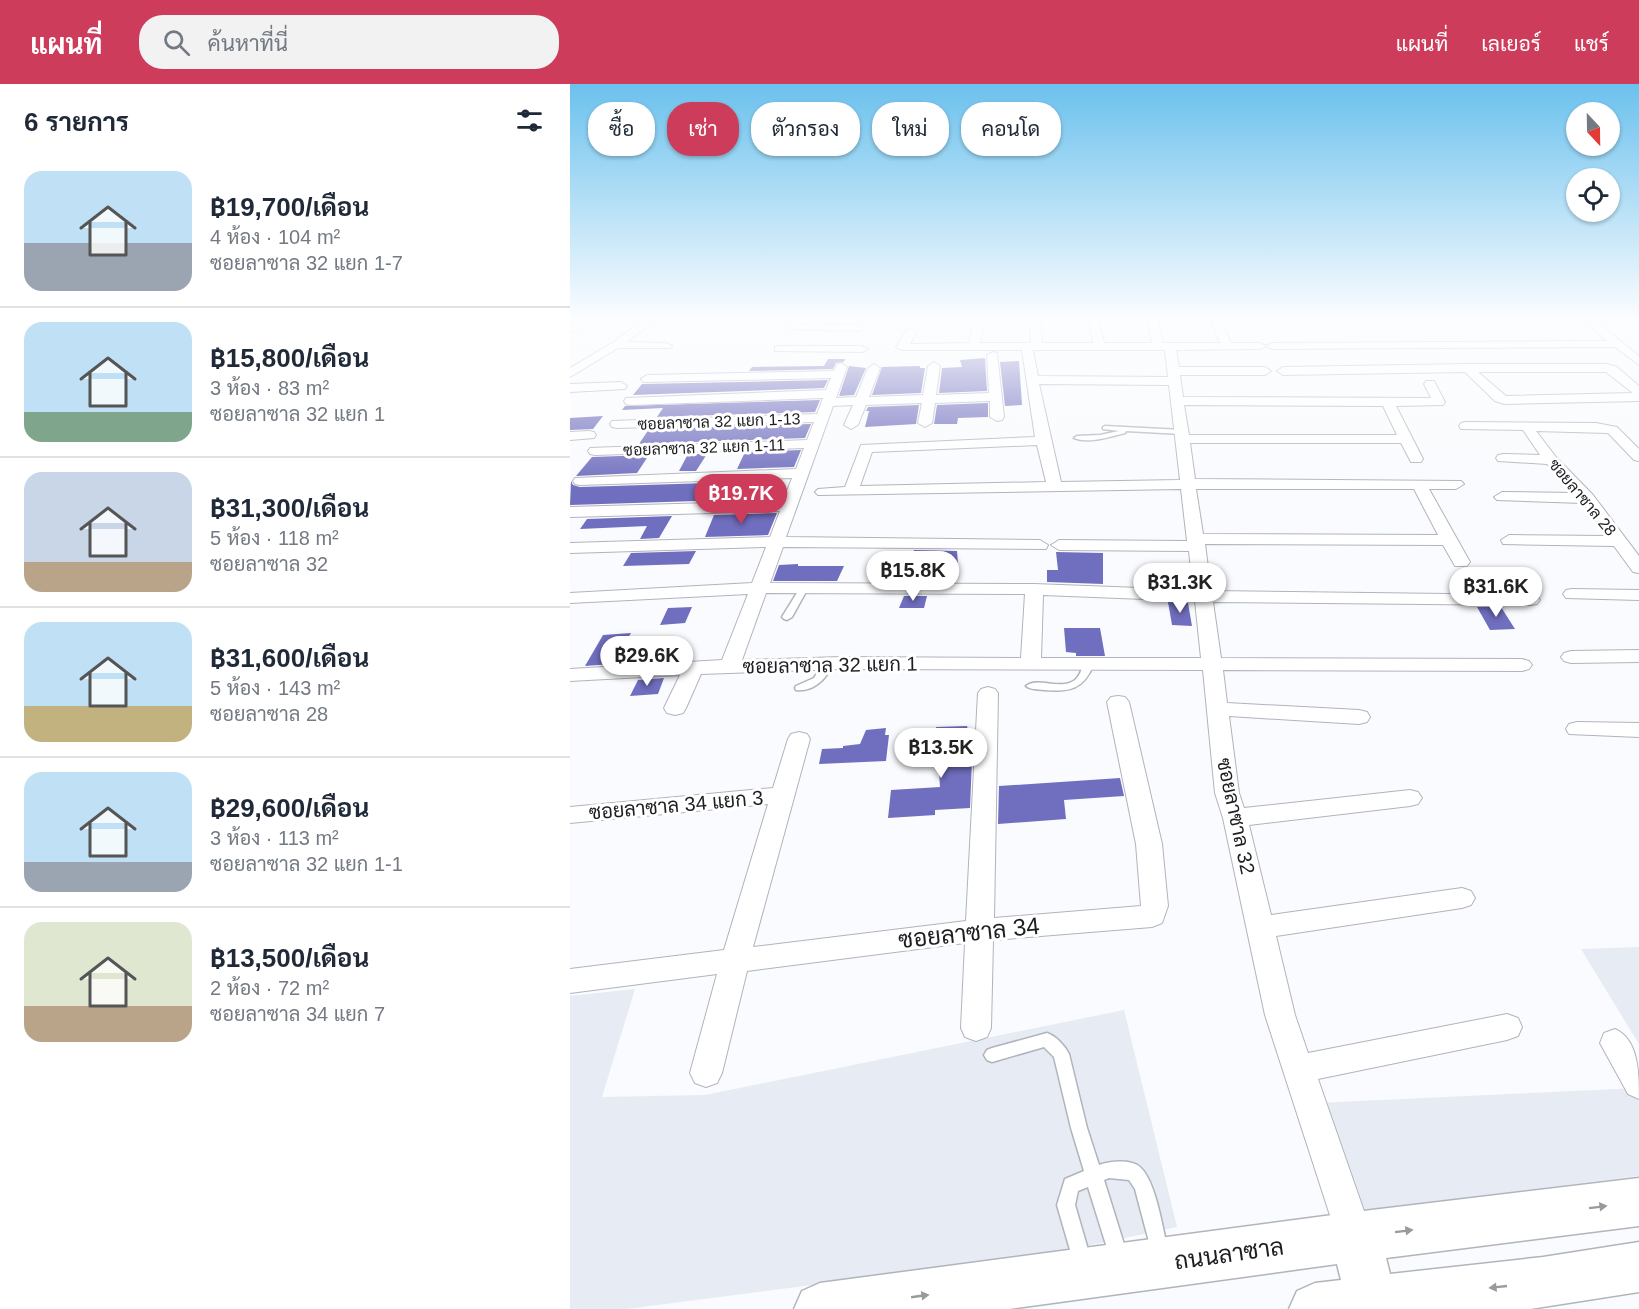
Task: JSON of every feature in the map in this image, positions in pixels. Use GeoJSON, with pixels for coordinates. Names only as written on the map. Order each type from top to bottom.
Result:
{"type":"FeatureCollection","features":[{"type":"Feature","properties":{"kind":"street"},"geometry":{"type":"LineString","coordinates":[[647,379],[691,375]]}},
{"type":"Feature","properties":{"kind":"street","name":"ซอยลาซาล 32 แยก 1"},"geometry":{"type":"LineString","coordinates":[[836,375],[730,666],[828,664],[1522,665]]}},
{"type":"Feature","properties":{"kind":"street"},"geometry":{"type":"LineString","coordinates":[[850,425],[871,375]]}},
{"type":"Feature","properties":{"kind":"street"},"geometry":{"type":"LineString","coordinates":[[925,423],[933,375]]}},
{"type":"Feature","properties":{"kind":"street"},"geometry":{"type":"LineString","coordinates":[[994,375],[997,417]]}},
{"type":"Feature","properties":{"kind":"street"},"geometry":{"type":"LineString","coordinates":[[1032,375],[1043,441],[1054,486]]}},
{"type":"Feature","properties":{"kind":"street"},"geometry":{"type":"LineString","coordinates":[[1032,380],[1189,375]]}},
{"type":"Feature","properties":{"kind":"street"},"geometry":{"type":"LineString","coordinates":[[1475,375],[1499,398],[1504,399],[1636,387]]}},
{"type":"Feature","properties":{"kind":"street"},"geometry":{"type":"LineString","coordinates":[[1618,375],[1636,387]]}},
{"type":"Feature","properties":{"kind":"street","name":"ซอยลาซาล 32"},"geometry":{"type":"LineString","coordinates":[[1174,376],[1227,793],[1235,818],[1280,1015],[1355,1237]]}},
{"type":"Feature","properties":{"kind":"street"},"geometry":{"type":"LineString","coordinates":[[1178,401],[1388,402],[1442,406],[1430,384]]}},
{"type":"Feature","properties":{"kind":"street"},"geometry":{"type":"LineString","coordinates":[[570,388],[621,386]]}},
{"type":"Feature","properties":{"kind":"street"},"geometry":{"type":"LineString","coordinates":[[630,401],[826,405],[860,401],[995,397]]}},
{"type":"Feature","properties":{"kind":"street"},"geometry":{"type":"LineString","coordinates":[[1388,402],[1416,459]]}},
{"type":"Feature","properties":{"kind":"street","name":"ซอยลาซาล 32 แยก 1-13"},"geometry":{"type":"LineString","coordinates":[[617,424],[826,405]]}},
{"type":"Feature","properties":{"kind":"street"},"geometry":{"type":"LineString","coordinates":[[1466,426],[1596,427],[1612,430],[1639,457]]}},
{"type":"Feature","properties":{"kind":"street","name":"ซอยลาซาล 28"},"geometry":{"type":"LineString","coordinates":[[1527,427],[1551,460],[1588,498],[1639,568]]}},
{"type":"Feature","properties":{"kind":"street"},"geometry":{"type":"LineString","coordinates":[[570,436],[589,435]]}},
{"type":"Feature","properties":{"kind":"street"},"geometry":{"type":"LineString","coordinates":[[1182,436],[1406,439]]}},
{"type":"Feature","properties":{"kind":"street"},"geometry":{"type":"LineString","coordinates":[[851,491],[866,448],[1043,441]]}},
{"type":"Feature","properties":{"kind":"street","name":"ซอยลาซาล 32 แยก 1-11"},"geometry":{"type":"LineString","coordinates":[[595,451],[812,444]]}},
{"type":"Feature","properties":{"kind":"street"},"geometry":{"type":"LineString","coordinates":[[1503,458],[1551,460]]}},
{"type":"Feature","properties":{"kind":"street"},"geometry":{"type":"LineString","coordinates":[[580,481],[801,473]]}},
{"type":"Feature","properties":{"kind":"street"},"geometry":{"type":"LineString","coordinates":[[823,492],[1188,483],[1456,484]]}},
{"type":"Feature","properties":{"kind":"street"},"geometry":{"type":"LineString","coordinates":[[1419,484],[1461,562]]}},
{"type":"Feature","properties":{"kind":"street"},"geometry":{"type":"LineString","coordinates":[[1502,497],[1588,498]]}},
{"type":"Feature","properties":{"kind":"street"},"geometry":{"type":"LineString","coordinates":[[570,512],[789,506]]}},
{"type":"Feature","properties":{"kind":"street"},"geometry":{"type":"LineString","coordinates":[[1059,545],[1449,540]]}},
{"type":"Feature","properties":{"kind":"street"},"geometry":{"type":"LineString","coordinates":[[1509,540],[1619,541]]}},
{"type":"Feature","properties":{"kind":"street"},"geometry":{"type":"LineString","coordinates":[[570,549],[776,542],[1040,545]]}},
{"type":"Feature","properties":{"kind":"street"},"geometry":{"type":"LineString","coordinates":[[570,598],[759,588],[804,588],[1034,589],[1202,596],[1530,600]]}},
{"type":"Feature","properties":{"kind":"street"},"geometry":{"type":"LineString","coordinates":[[1031,665],[1034,589]]}},
{"type":"Feature","properties":{"kind":"street"},"geometry":{"type":"LineString","coordinates":[[1572,594],[1639,595]]}},
{"type":"Feature","properties":{"kind":"street"},"geometry":{"type":"LineString","coordinates":[[1572,657],[1639,656]]}},
{"type":"Feature","properties":{"kind":"street"},"geometry":{"type":"LineString","coordinates":[[570,675],[730,666]]}},
{"type":"Feature","properties":{"kind":"street"},"geometry":{"type":"LineString","coordinates":[[675,708],[693,668]]}},
{"type":"Feature","properties":{"kind":"street"},"geometry":{"type":"LineString","coordinates":[[976,1028],[988,693]]}},
{"type":"Feature","properties":{"kind":"street","name":"ซอยลาซาล 34"},"geometry":{"type":"LineString","coordinates":[[570,981],[980,930],[1152,916],[1155,906],[1149,844],[1118,702]]}},
{"type":"Feature","properties":{"kind":"street"},"geometry":{"type":"LineString","coordinates":[[1217,709],[1359,717]]}},
{"type":"Feature","properties":{"kind":"street"},"geometry":{"type":"LineString","coordinates":[[1577,729],[1639,730]]}},
{"type":"Feature","properties":{"kind":"street"},"geometry":{"type":"LineString","coordinates":[[706,1073],[735,960],[799,739]]}},
{"type":"Feature","properties":{"kind":"street","name":"ซอยลาซาล 34 แยก 3"},"geometry":{"type":"LineString","coordinates":[[570,815],[783,795]]}},
{"type":"Feature","properties":{"kind":"street"},"geometry":{"type":"LineString","coordinates":[[1235,818],[1410,798]]}},
{"type":"Feature","properties":{"kind":"street"},"geometry":{"type":"LineString","coordinates":[[1259,928],[1462,898]]}},
{"type":"Feature","properties":{"kind":"street"},"geometry":{"type":"LineString","coordinates":[[1298,1069],[1507,1027]]}},
{"type":"Feature","properties":{"kind":"street"},"geometry":{"type":"LineString","coordinates":[[1615,1043],[1639,1084]]}},
{"type":"Feature","properties":{"kind":"street","name":"ถนนลาซาล"},"geometry":{"type":"LineString","coordinates":[[820,1309],[1355,1237],[1639,1202]]}},
{"type":"Feature","properties":{"kind":"street"},"geometry":{"type":"LineString","coordinates":[[1355,1237],[1374,1305]]}},
{"type":"Feature","properties":{"kind":"street"},"geometry":{"type":"LineString","coordinates":[[1315,1309],[1546,1291],[1639,1267]]}},
{"type":"Feature","properties":{"kind":"lane"},"geometry":{"type":"LineString","coordinates":[[1105,428],[1182,436]]}},
{"type":"Feature","properties":{"kind":"lane"},"geometry":{"type":"LineString","coordinates":[[1077,438],[1100,437],[1129,429]]}},
{"type":"Feature","properties":{"kind":"lane"},"geometry":{"type":"LineString","coordinates":[[787,617],[804,588]]}},
{"type":"Feature","properties":{"kind":"lane"},"geometry":{"type":"LineString","coordinates":[[800,688],[821,679],[828,664]]}},
{"type":"Feature","properties":{"kind":"lane"},"geometry":{"type":"LineString","coordinates":[[1030,686],[1073,686],[1085,678],[1089,664]]}},
{"type":"Feature","properties":{"kind":"lane"},"geometry":{"type":"LineString","coordinates":[[992,1055],[1047,1040],[1061,1054],[1079,1128],[1123,1268]]}},
{"type":"Feature","properties":{"kind":"lane"},"geometry":{"type":"LineString","coordinates":[[1109,1170],[1132,1172],[1143,1185],[1123,1268],[1066,1205],[1071,1185],[1109,1170]]}},
{"type":"Feature","properties":{"kind":"shaded area"},"geometry":{"type":"Polygon","coordinates":[[[1639,947],[1639,1044],[1581,949],[1639,947]]]}},
{"type":"Feature","properties":{"kind":"shaded area"},"geometry":{"type":"Polygon","coordinates":[[[635,989],[602,1097],[705,1095],[1124,1010],[1177,1227],[1043,1255],[627,1309],[570,1309],[570,996],[635,989]]]}},
{"type":"Feature","properties":{"kind":"shaded area"},"geometry":{"type":"Polygon","coordinates":[[[1639,1088],[1639,1176],[1330,1214],[1296,1104],[1639,1088]]]}},
{"type":"Feature","properties":{"kind":"building"},"geometry":{"type":"Polygon","coordinates":[[[846,375],[863,375],[854,395],[839,396],[846,375]]]}},
{"type":"Feature","properties":{"kind":"building"},"geometry":{"type":"Polygon","coordinates":[[[879,375],[924,375],[921,393],[872,395],[879,375]]]}},
{"type":"Feature","properties":{"kind":"building"},"geometry":{"type":"Polygon","coordinates":[[[941,375],[986,375],[987,391],[939,393],[941,375]]]}},
{"type":"Feature","properties":{"kind":"building"},"geometry":{"type":"Polygon","coordinates":[[[1001,375],[1020,375],[1022,405],[1005,406],[1001,375]]]}},
{"type":"Feature","properties":{"kind":"building"},"geometry":{"type":"Polygon","coordinates":[[[828,380],[824,388],[633,395],[642,384],[828,380]]]}},
{"type":"Feature","properties":{"kind":"building"},"geometry":{"type":"Polygon","coordinates":[[[820,400],[815,412],[657,417],[663,408],[622,410],[625,406],[820,400]]]}},
{"type":"Feature","properties":{"kind":"building"},"geometry":{"type":"Polygon","coordinates":[[[988,403],[988,417],[958,418],[957,424],[934,424],[937,405],[988,403]]]}},
{"type":"Feature","properties":{"kind":"building"},"geometry":{"type":"Polygon","coordinates":[[[919,405],[916,424],[865,427],[868,407],[919,405]]]}},
{"type":"Feature","properties":{"kind":"building"},"geometry":{"type":"Polygon","coordinates":[[[603,416],[593,429],[570,430],[570,418],[603,416]]]}},
{"type":"Feature","properties":{"kind":"building"},"geometry":{"type":"Polygon","coordinates":[[[811,424],[805,438],[639,444],[649,429],[811,424]]]}},
{"type":"Feature","properties":{"kind":"building"},"geometry":{"type":"Polygon","coordinates":[[[801,450],[794,467],[737,469],[745,452],[801,450]]]}},
{"type":"Feature","properties":{"kind":"building"},"geometry":{"type":"Polygon","coordinates":[[[688,454],[707,454],[696,471],[679,471],[688,454]]]}},
{"type":"Feature","properties":{"kind":"building"},"geometry":{"type":"Polygon","coordinates":[[[649,455],[637,473],[576,476],[592,457],[649,455]]]}},
{"type":"Feature","properties":{"kind":"building"},"geometry":{"type":"Polygon","coordinates":[[[571,481],[573,485],[580,487],[769,481],[760,499],[570,505],[571,481]]]}},
{"type":"Feature","properties":{"kind":"building"},"geometry":{"type":"Polygon","coordinates":[[[777,513],[768,535],[705,537],[714,515],[777,513]]]}},
{"type":"Feature","properties":{"kind":"building"},"geometry":{"type":"Polygon","coordinates":[[[672,516],[659,538],[640,539],[647,526],[580,529],[587,519],[672,516]]]}},
{"type":"Feature","properties":{"kind":"building"},"geometry":{"type":"Polygon","coordinates":[[[914,550],[957,551],[958,564],[936,566],[931,581],[908,581],[914,550]]]}},
{"type":"Feature","properties":{"kind":"building"},"geometry":{"type":"Polygon","coordinates":[[[696,551],[689,564],[623,566],[631,553],[696,551]]]}},
{"type":"Feature","properties":{"kind":"building"},"geometry":{"type":"Polygon","coordinates":[[[1056,552],[1103,553],[1103,584],[1047,582],[1047,570],[1058,570],[1056,552]]]}},
{"type":"Feature","properties":{"kind":"building"},"geometry":{"type":"Polygon","coordinates":[[[798,564],[798,566],[844,566],[837,581],[773,581],[779,565],[798,564]]]}},
{"type":"Feature","properties":{"kind":"building"},"geometry":{"type":"Polygon","coordinates":[[[904,596],[927,596],[924,608],[899,608],[904,596]]]}},
{"type":"Feature","properties":{"kind":"building"},"geometry":{"type":"Polygon","coordinates":[[[1168,602],[1188,603],[1192,626],[1172,625],[1168,602]]]}},
{"type":"Feature","properties":{"kind":"building"},"geometry":{"type":"Polygon","coordinates":[[[692,607],[685,623],[660,625],[668,608],[692,607]]]}},
{"type":"Feature","properties":{"kind":"building"},"geometry":{"type":"Polygon","coordinates":[[[1477,607],[1501,607],[1515,629],[1490,630],[1477,607]]]}},
{"type":"Feature","properties":{"kind":"building"},"geometry":{"type":"Polygon","coordinates":[[[1064,628],[1100,628],[1105,656],[1076,656],[1076,653],[1066,652],[1064,628]]]}},
{"type":"Feature","properties":{"kind":"building"},"geometry":{"type":"Polygon","coordinates":[[[631,633],[613,664],[585,666],[603,635],[631,633]]]}},
{"type":"Feature","properties":{"kind":"building"},"geometry":{"type":"Polygon","coordinates":[[[664,678],[658,694],[630,696],[638,680],[664,678]]]}},
{"type":"Feature","properties":{"kind":"building"},"geometry":{"type":"Polygon","coordinates":[[[967,726],[968,730],[973,730],[969,760],[972,760],[970,808],[935,810],[935,815],[888,818],[891,790],[940,787],[936,727],[967,726]]]}},
{"type":"Feature","properties":{"kind":"building"},"geometry":{"type":"Polygon","coordinates":[[[886,728],[885,735],[889,735],[886,761],[819,764],[822,749],[860,744],[866,730],[886,728]]]}},
{"type":"Feature","properties":{"kind":"building"},"geometry":{"type":"Polygon","coordinates":[[[1120,778],[1124,796],[1064,800],[1066,819],[998,824],[999,786],[1120,778]]]}}]}
